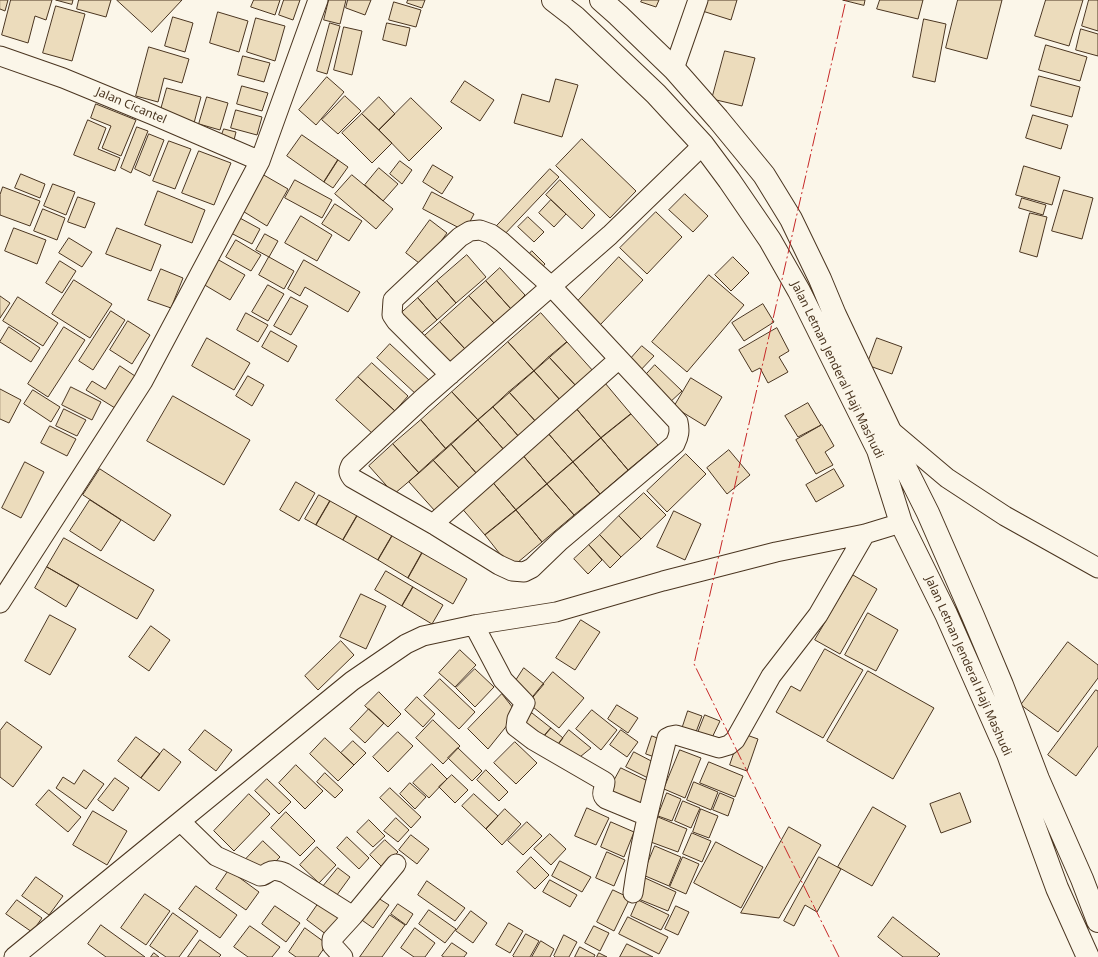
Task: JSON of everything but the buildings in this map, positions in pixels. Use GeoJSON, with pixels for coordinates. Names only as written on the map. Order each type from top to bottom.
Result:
{"type":"FeatureCollection","features":[{"type":"Feature","properties":{"kind":"main road","name":"Jalan Letnan Jenderal Haji Mashudi"},"geometry":{"type":"LineString","coordinates":[[553,0],[575,17],[656,94],[703,145],[770,240],[799,291],[878,450],[901,524],[946,614],[1005,747],[1057,888],[1088,957]]}},
{"type":"Feature","properties":{"kind":"main road","name":"Jalan Letnan Jenderal Haji Mashudi"},"geometry":{"type":"LineString","coordinates":[[601,0],[674,69],[718,119],[764,174],[787,213],[820,279],[835,315],[889,429],[901,459],[928,513],[1002,685],[1038,779],[1082,878],[1098,921]]}},
{"type":"Feature","properties":{"kind":"street"},"geometry":{"type":"LineString","coordinates":[[0,603],[144,381],[260,161],[318,0]]}},
{"type":"Feature","properties":{"kind":"street"},"geometry":{"type":"LineString","coordinates":[[674,69],[698,0]]}},
{"type":"Feature","properties":{"kind":"street","name":"Jalan Cicantel"},"geometry":{"type":"LineString","coordinates":[[0,56],[63,78],[260,161]]}},
{"type":"Feature","properties":{"kind":"street"},"geometry":{"type":"LineString","coordinates":[[450,375],[396,321],[392,315],[393,300],[460,237],[470,231],[480,230],[491,234],[502,242],[551,286],[678,422],[680,429],[679,436],[675,444],[560,541],[532,568],[524,572],[499,566],[433,524],[352,478],[348,474],[348,469],[350,465],[450,375],[551,286],[610,235],[703,145]]}},
{"type":"Feature","properties":{"kind":"street"},"geometry":{"type":"LineString","coordinates":[[433,524],[619,359]]}},
{"type":"Feature","properties":{"kind":"street"},"geometry":{"type":"LineString","coordinates":[[889,429],[954,482],[1005,516],[1098,568]]}},
{"type":"Feature","properties":{"kind":"street"},"geometry":{"type":"LineString","coordinates":[[14,957],[352,681],[406,644],[424,636],[474,625],[556,612],[663,581],[776,552],[866,534],[901,524]]}},
{"type":"Feature","properties":{"kind":"street"},"geometry":{"type":"LineString","coordinates":[[633,893],[636,869],[667,738],[676,735],[719,748],[729,745],[735,740],[771,676],[818,615],[866,534]]}},
{"type":"Feature","properties":{"kind":"street"},"geometry":{"type":"LineString","coordinates":[[474,625],[504,680],[525,703],[517,719],[516,727],[533,740],[605,782],[602,794],[606,799],[648,816]]}},
{"type":"Feature","properties":{"kind":"street"},"geometry":{"type":"LineString","coordinates":[[181,822],[216,856],[256,875],[264,876],[270,871],[276,870],[285,873],[353,916]]}},
{"type":"Feature","properties":{"kind":"street"},"geometry":{"type":"LineString","coordinates":[[343,957],[332,944],[332,939],[396,864]]}},
{"type":"Feature","properties":{"kind":"power"},"geometry":{"type":"LineString","coordinates":[[839,957],[694,664],[846,0]]}}]}
